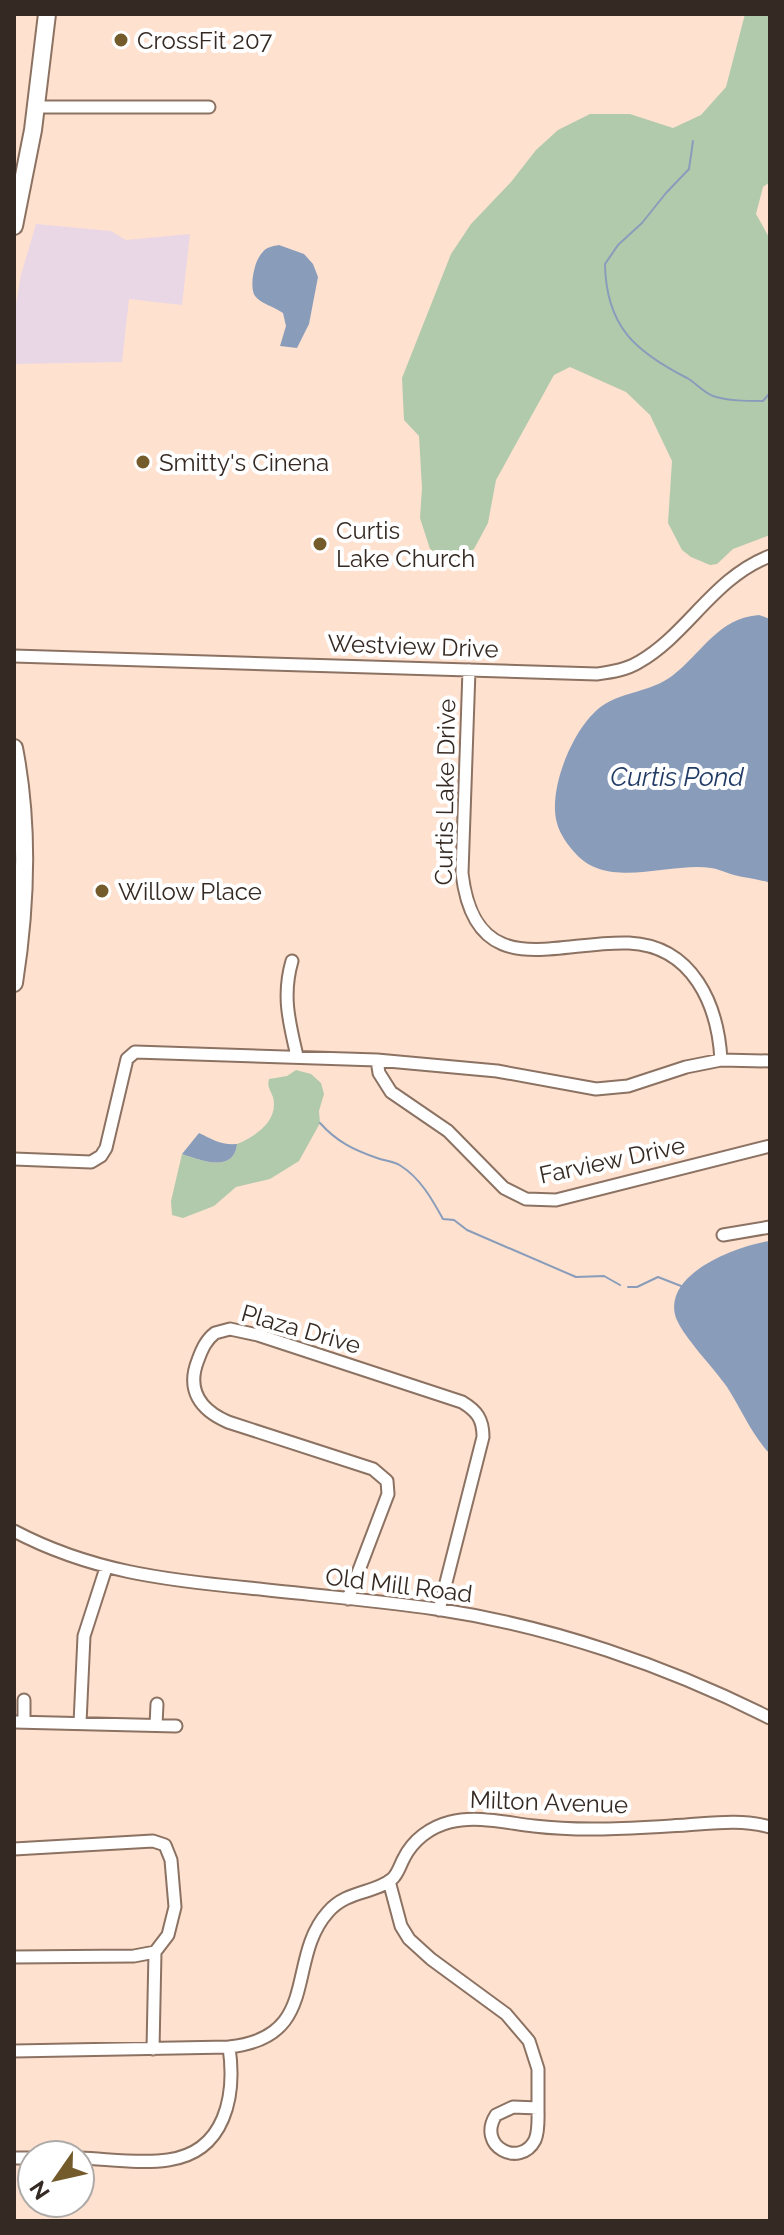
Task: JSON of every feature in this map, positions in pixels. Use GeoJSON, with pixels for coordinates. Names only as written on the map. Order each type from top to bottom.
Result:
{"type":"FeatureCollection","features":[{"type":"Feature","properties":{"kind":"highway"},"geometry":{"type":"LineString","coordinates":[[14,226],[37,107],[47,14]]}},
{"type":"Feature","properties":{"kind":"highway"},"geometry":{"type":"LineString","coordinates":[[14,748],[23,909],[14,983]]}},
{"type":"Feature","properties":{"kind":"street"},"geometry":{"type":"LineString","coordinates":[[37,107],[209,107]]}},
{"type":"Feature","properties":{"kind":"street","name":"Westview Drive"},"geometry":{"type":"LineString","coordinates":[[14,656],[597,674],[630,667],[660,646],[725,583],[755,561],[770,556]]}},
{"type":"Feature","properties":{"kind":"street","name":"Curtis Lake Drive"},"geometry":{"type":"LineString","coordinates":[[469,670],[462,873],[466,898],[476,922],[499,941],[524,950],[547,951],[631,943],[658,949],[674,957],[692,973],[706,995],[717,1025],[721,1060]]}},
{"type":"Feature","properties":{"kind":"street"},"geometry":{"type":"LineString","coordinates":[[292,961],[285,1001],[297,1056]]}},
{"type":"Feature","properties":{"kind":"street"},"geometry":{"type":"LineString","coordinates":[[14,1159],[86,1162],[101,1156],[106,1148],[127,1059],[134,1053],[377,1060],[497,1071],[596,1089],[628,1086],[683,1068],[721,1060],[770,1061]]}},
{"type":"Feature","properties":{"kind":"street","name":"Farview Drive"},"geometry":{"type":"LineString","coordinates":[[377,1060],[379,1073],[391,1092],[448,1131],[500,1184],[526,1199],[556,1200],[770,1146]]}},
{"type":"Feature","properties":{"kind":"street"},"geometry":{"type":"LineString","coordinates":[[723,1235],[770,1227]]}},
{"type":"Feature","properties":{"kind":"street","name":"Plaza Drive"},"geometry":{"type":"LineString","coordinates":[[348,1599],[388,1494],[387,1481],[373,1469],[228,1422],[206,1410],[195,1395],[193,1374],[202,1349],[215,1333],[230,1329],[258,1335],[462,1402],[477,1413],[483,1427],[483,1437],[439,1610]]}},
{"type":"Feature","properties":{"kind":"street","name":"Old Mill Road"},"geometry":{"type":"LineString","coordinates":[[14,1531],[71,1557],[151,1577],[439,1610],[514,1624],[620,1656],[701,1685],[770,1718]]}},
{"type":"Feature","properties":{"kind":"street"},"geometry":{"type":"LineString","coordinates":[[80,1723],[84,1636],[106,1568]]}},
{"type":"Feature","properties":{"kind":"street"},"geometry":{"type":"LineString","coordinates":[[24,1700],[19,1722],[176,1726]]}},
{"type":"Feature","properties":{"kind":"street"},"geometry":{"type":"LineString","coordinates":[[156,1725],[157,1704]]}},
{"type":"Feature","properties":{"kind":"street","name":"Milton Avenue"},"geometry":{"type":"LineString","coordinates":[[389,1881],[416,1840],[433,1828],[458,1820],[583,1830],[729,1822],[770,1827]]}},
{"type":"Feature","properties":{"kind":"street"},"geometry":{"type":"LineString","coordinates":[[14,1849],[153,1841],[165,1845],[171,1860],[175,1907],[168,1935],[155,1952],[153,2049]]}},
{"type":"Feature","properties":{"kind":"street"},"geometry":{"type":"LineString","coordinates":[[14,2051],[229,2047],[268,2036],[285,2020],[300,1989],[315,1932],[328,1911],[356,1893],[389,1881],[401,1926],[418,1949],[506,2014],[529,2041],[538,2069],[538,2108],[537,2132],[528,2149],[518,2153],[509,2153],[494,2143],[491,2125],[500,2111],[513,2107],[538,2108]]}},
{"type":"Feature","properties":{"kind":"street"},"geometry":{"type":"LineString","coordinates":[[14,1957],[134,1956],[155,1952]]}},
{"type":"Feature","properties":{"kind":"street"},"geometry":{"type":"LineString","coordinates":[[96,2158],[163,2160],[178,2157],[198,2147],[215,2132],[229,2105],[232,2079],[229,2047]]}},
{"type":"Feature","properties":{"kind":"shaded area"},"geometry":{"type":"Polygon","coordinates":[[[36,224],[111,231],[126,240],[190,234],[182,305],[129,299],[122,362],[14,364],[14,315],[21,275],[36,224]]]}},
{"type":"Feature","properties":{"kind":"green space"},"geometry":{"type":"Polygon","coordinates":[[[745,14],[770,14],[770,182],[763,187],[756,214],[770,239],[770,535],[733,549],[717,564],[710,565],[682,550],[668,523],[672,461],[650,415],[626,392],[570,367],[554,375],[496,480],[488,523],[474,549],[454,562],[430,549],[420,518],[419,436],[404,420],[402,378],[451,254],[471,224],[536,150],[558,130],[590,114],[630,114],[673,128],[701,115],[726,87],[745,14]]]}},
{"type":"Feature","properties":{"kind":"green space"},"geometry":{"type":"Polygon","coordinates":[[[296,1070],[311,1074],[321,1083],[324,1094],[319,1111],[320,1123],[299,1161],[270,1179],[236,1187],[214,1206],[183,1218],[172,1215],[171,1201],[182,1154],[216,1162],[230,1159],[237,1144],[258,1132],[273,1113],[269,1079],[287,1076],[296,1070]]]}},
{"type":"Feature","properties":{"kind":"water"},"geometry":{"type":"Polygon","coordinates":[[[279,245],[304,254],[313,264],[318,277],[309,324],[297,348],[280,346],[286,326],[283,313],[255,296],[252,287],[259,257],[268,248],[279,245]]]}},
{"type":"Feature","properties":{"kind":"water","name":"Curtis Pond"},"geometry":{"type":"Polygon","coordinates":[[[759,615],[770,619],[770,883],[711,868],[622,873],[590,865],[565,840],[558,827],[555,809],[560,775],[583,725],[605,704],[672,676],[711,638],[732,623],[759,615]]]}},
{"type":"Feature","properties":{"kind":"water"},"geometry":{"type":"Polygon","coordinates":[[[199,1133],[221,1143],[237,1144],[235,1153],[224,1162],[182,1154],[199,1133]]]}},
{"type":"Feature","properties":{"kind":"water"},"geometry":{"type":"Polygon","coordinates":[[[770,1241],[770,1454],[727,1387],[680,1326],[674,1302],[680,1288],[705,1264],[740,1249],[770,1241]]]}},
{"type":"Feature","properties":{"kind":"waterway"},"geometry":{"type":"LineString","coordinates":[[693,141],[689,169],[642,223],[618,245],[605,264],[611,305],[627,335],[639,347],[709,394],[731,400],[763,401],[770,393]]}},
{"type":"Feature","properties":{"kind":"waterway"},"geometry":{"type":"LineString","coordinates":[[320,1123],[346,1145],[408,1171],[425,1190],[443,1219],[454,1220],[467,1230],[576,1277],[604,1276],[620,1285]]}},
{"type":"Feature","properties":{"kind":"waterway"},"geometry":{"type":"LineString","coordinates":[[628,1287],[637,1287],[658,1277],[681,1286]]}},
{"type":"Feature","properties":{"kind":"place","name":"CrossFit 207"},"geometry":{"type":"Point","coordinates":[121,40]}},
{"type":"Feature","properties":{"kind":"place","name":"Smitty's Cinena"},"geometry":{"type":"Point","coordinates":[143,462]}},
{"type":"Feature","properties":{"kind":"place","name":"Curtis Lake Church"},"geometry":{"type":"Point","coordinates":[320,544]}},
{"type":"Feature","properties":{"kind":"place","name":"Willow Place"},"geometry":{"type":"Point","coordinates":[102,891]}}]}
